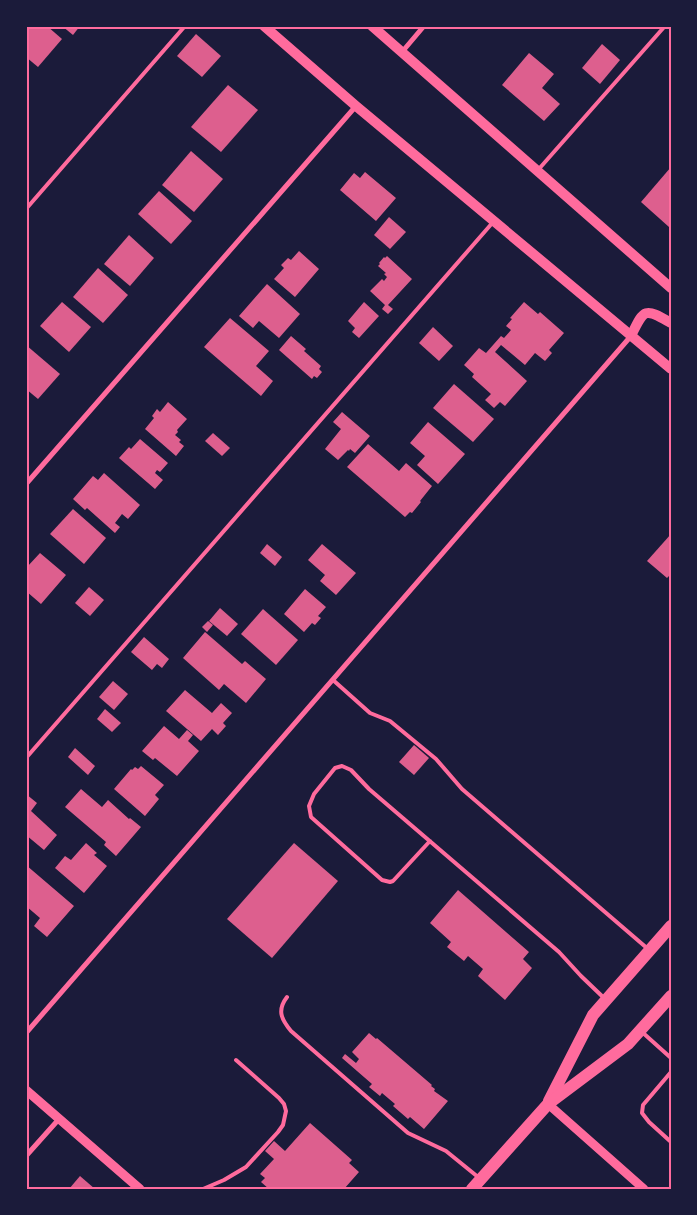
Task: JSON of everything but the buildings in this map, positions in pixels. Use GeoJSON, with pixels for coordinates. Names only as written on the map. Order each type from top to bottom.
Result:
{"type":"FeatureCollection","features":[{"type":"Feature","properties":{"kind":"main road"},"geometry":{"type":"LineString","coordinates":[[264,26],[356,106],[671,369]]}},
{"type":"Feature","properties":{"kind":"main road"},"geometry":{"type":"LineString","coordinates":[[372,26],[671,288]]}},
{"type":"Feature","properties":{"kind":"main road"},"geometry":{"type":"LineString","coordinates":[[631,336],[641,316],[648,313],[655,313],[671,324]]}},
{"type":"Feature","properties":{"kind":"main road"},"geometry":{"type":"LineString","coordinates":[[548,1104],[594,1015],[671,926]]}},
{"type":"Feature","properties":{"kind":"main road"},"geometry":{"type":"LineString","coordinates":[[476,1184],[548,1104],[628,1044],[669,1000]]}},
{"type":"Feature","properties":{"kind":"street"},"geometry":{"type":"LineString","coordinates":[[401,52],[424,26]]}},
{"type":"Feature","properties":{"kind":"street"},"geometry":{"type":"LineString","coordinates":[[26,484],[356,106]]}},
{"type":"Feature","properties":{"kind":"street"},"geometry":{"type":"LineString","coordinates":[[26,1033],[631,336]]}},
{"type":"Feature","properties":{"kind":"street"},"geometry":{"type":"LineString","coordinates":[[26,1090],[140,1189]]}},
{"type":"Feature","properties":{"kind":"street"},"geometry":{"type":"LineString","coordinates":[[548,1104],[644,1189]]}},
{"type":"Feature","properties":{"kind":"street"},"geometry":{"type":"LineString","coordinates":[[26,1156],[60,1119]]}},
{"type":"Feature","properties":{"kind":"lane"},"geometry":{"type":"LineString","coordinates":[[26,209],[185,26]]}},
{"type":"Feature","properties":{"kind":"lane"},"geometry":{"type":"LineString","coordinates":[[537,171],[665,26]]}},
{"type":"Feature","properties":{"kind":"lane"},"geometry":{"type":"LineString","coordinates":[[26,758],[494,221]]}},
{"type":"Feature","properties":{"kind":"lane"},"geometry":{"type":"LineString","coordinates":[[333,680],[370,713],[390,721],[436,759],[462,789],[650,951]]}},
{"type":"Feature","properties":{"kind":"lane"},"geometry":{"type":"LineString","coordinates":[[430,841],[393,881],[382,880],[311,817],[309,806],[314,794],[335,768],[342,766],[351,770],[369,789],[430,841],[559,952],[607,1001]]}},
{"type":"Feature","properties":{"kind":"lane"},"geometry":{"type":"LineString","coordinates":[[287,997],[282,1003],[280,1013],[290,1031],[408,1133],[446,1151],[476,1184]]}},
{"type":"Feature","properties":{"kind":"lane"},"geometry":{"type":"LineString","coordinates":[[640,1031],[671,1058]]}},
{"type":"Feature","properties":{"kind":"lane"},"geometry":{"type":"LineString","coordinates":[[203,1189],[224,1180],[246,1167],[278,1132],[286,1118],[284,1104],[279,1098],[236,1060]]}},
{"type":"Feature","properties":{"kind":"lane"},"geometry":{"type":"LineString","coordinates":[[671,1072],[643,1105],[642,1113],[671,1142]]}}]}
